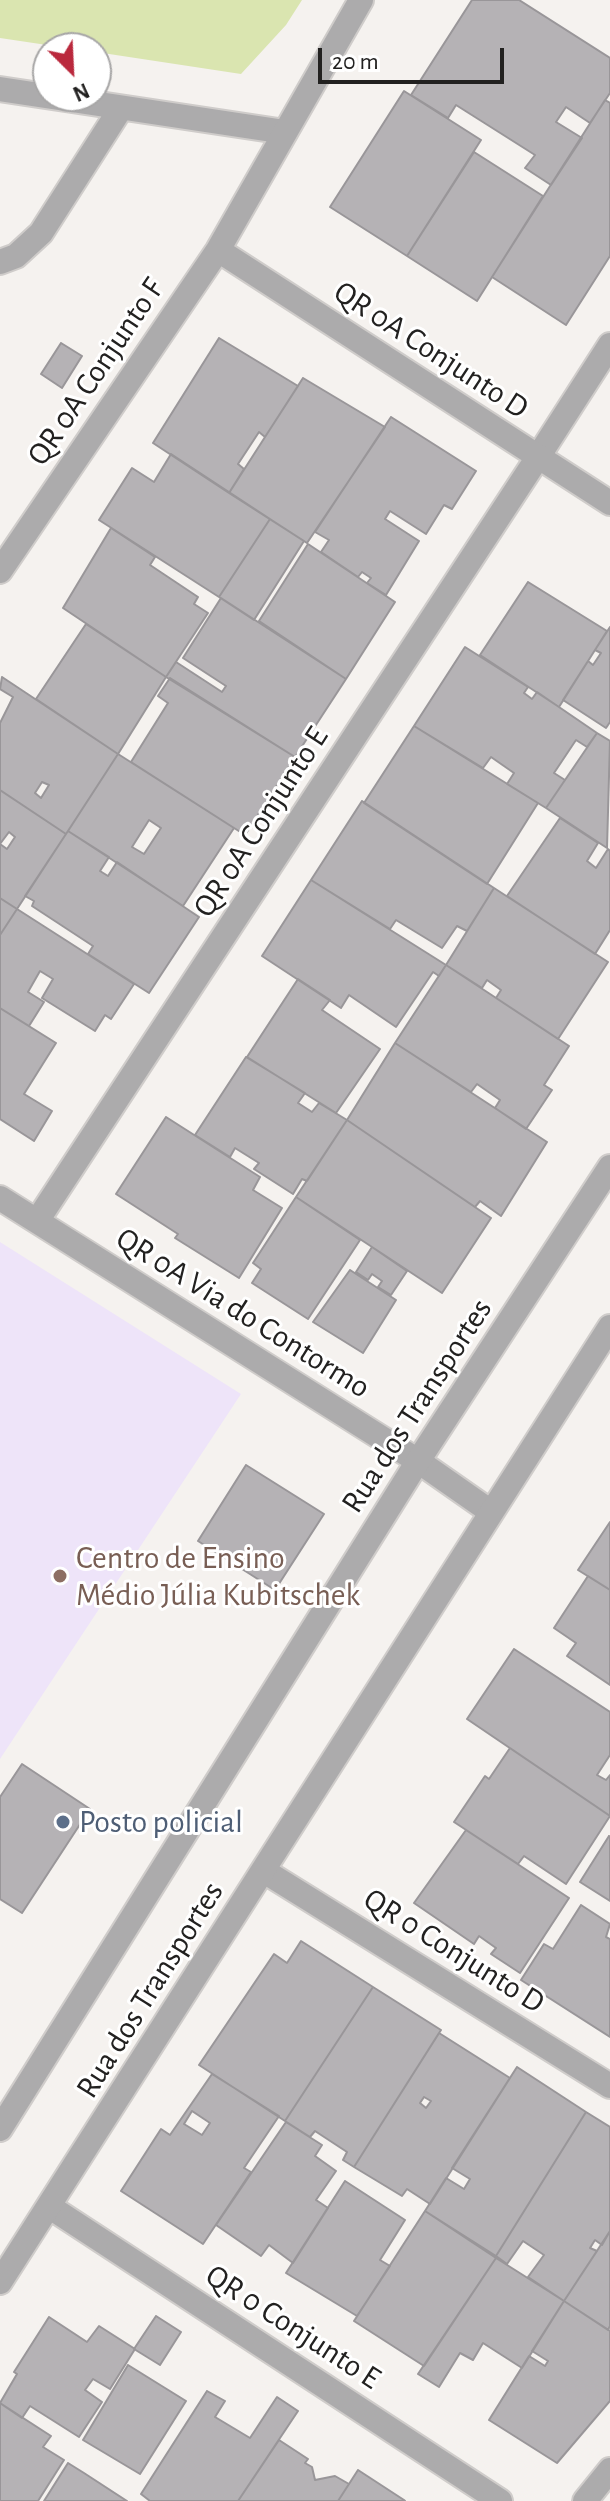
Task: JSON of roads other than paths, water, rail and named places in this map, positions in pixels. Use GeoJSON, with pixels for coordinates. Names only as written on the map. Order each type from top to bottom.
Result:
{"type":"FeatureCollection","features":[{"type":"Feature","properties":{"kind":"street","name":"QR 0A Conjunto F"},"geometry":{"type":"LineString","coordinates":[[0,571],[218,250],[361,0]]}},
{"type":"Feature","properties":{"kind":"street"},"geometry":{"type":"LineString","coordinates":[[0,89],[285,132]]}},
{"type":"Feature","properties":{"kind":"street"},"geometry":{"type":"LineString","coordinates":[[0,262],[16,256],[41,233],[121,108]]}},
{"type":"Feature","properties":{"kind":"street","name":"QR 0A Conjunto D"},"geometry":{"type":"LineString","coordinates":[[218,250],[610,503]]}},
{"type":"Feature","properties":{"kind":"street","name":"QR 0A Conjunto E"},"geometry":{"type":"LineString","coordinates":[[37,1221],[610,345]]}},
{"type":"Feature","properties":{"kind":"street","name":"Rua dos Transportes"},"geometry":{"type":"LineString","coordinates":[[0,2129],[418,1461],[610,1167]]}},
{"type":"Feature","properties":{"kind":"street","name":"QR 0A Via do Contormo"},"geometry":{"type":"LineString","coordinates":[[0,1198],[418,1461],[491,1512]]}},
{"type":"Feature","properties":{"kind":"street","name":"Rua dos Transportes"},"geometry":{"type":"LineString","coordinates":[[0,2282],[610,1327]]}},
{"type":"Feature","properties":{"kind":"street","name":"QR 0 Conjunto D"},"geometry":{"type":"LineString","coordinates":[[264,1871],[610,2086]]}},
{"type":"Feature","properties":{"kind":"street","name":"QR 0 Conjunto E"},"geometry":{"type":"LineString","coordinates":[[50,2207],[500,2501]]}},
{"type":"Feature","properties":{"kind":"street"},"geometry":{"type":"LineString","coordinates":[[585,2501],[610,2470]]}},
{"type":"Feature","properties":{"kind":"place","name":"Centro de Ensino Médio Júlia Kubitschek"},"geometry":{"type":"Point","coordinates":[60,1576]}},
{"type":"Feature","properties":{"kind":"place","name":"Posto policial"},"geometry":{"type":"Point","coordinates":[63,1822]}}]}
